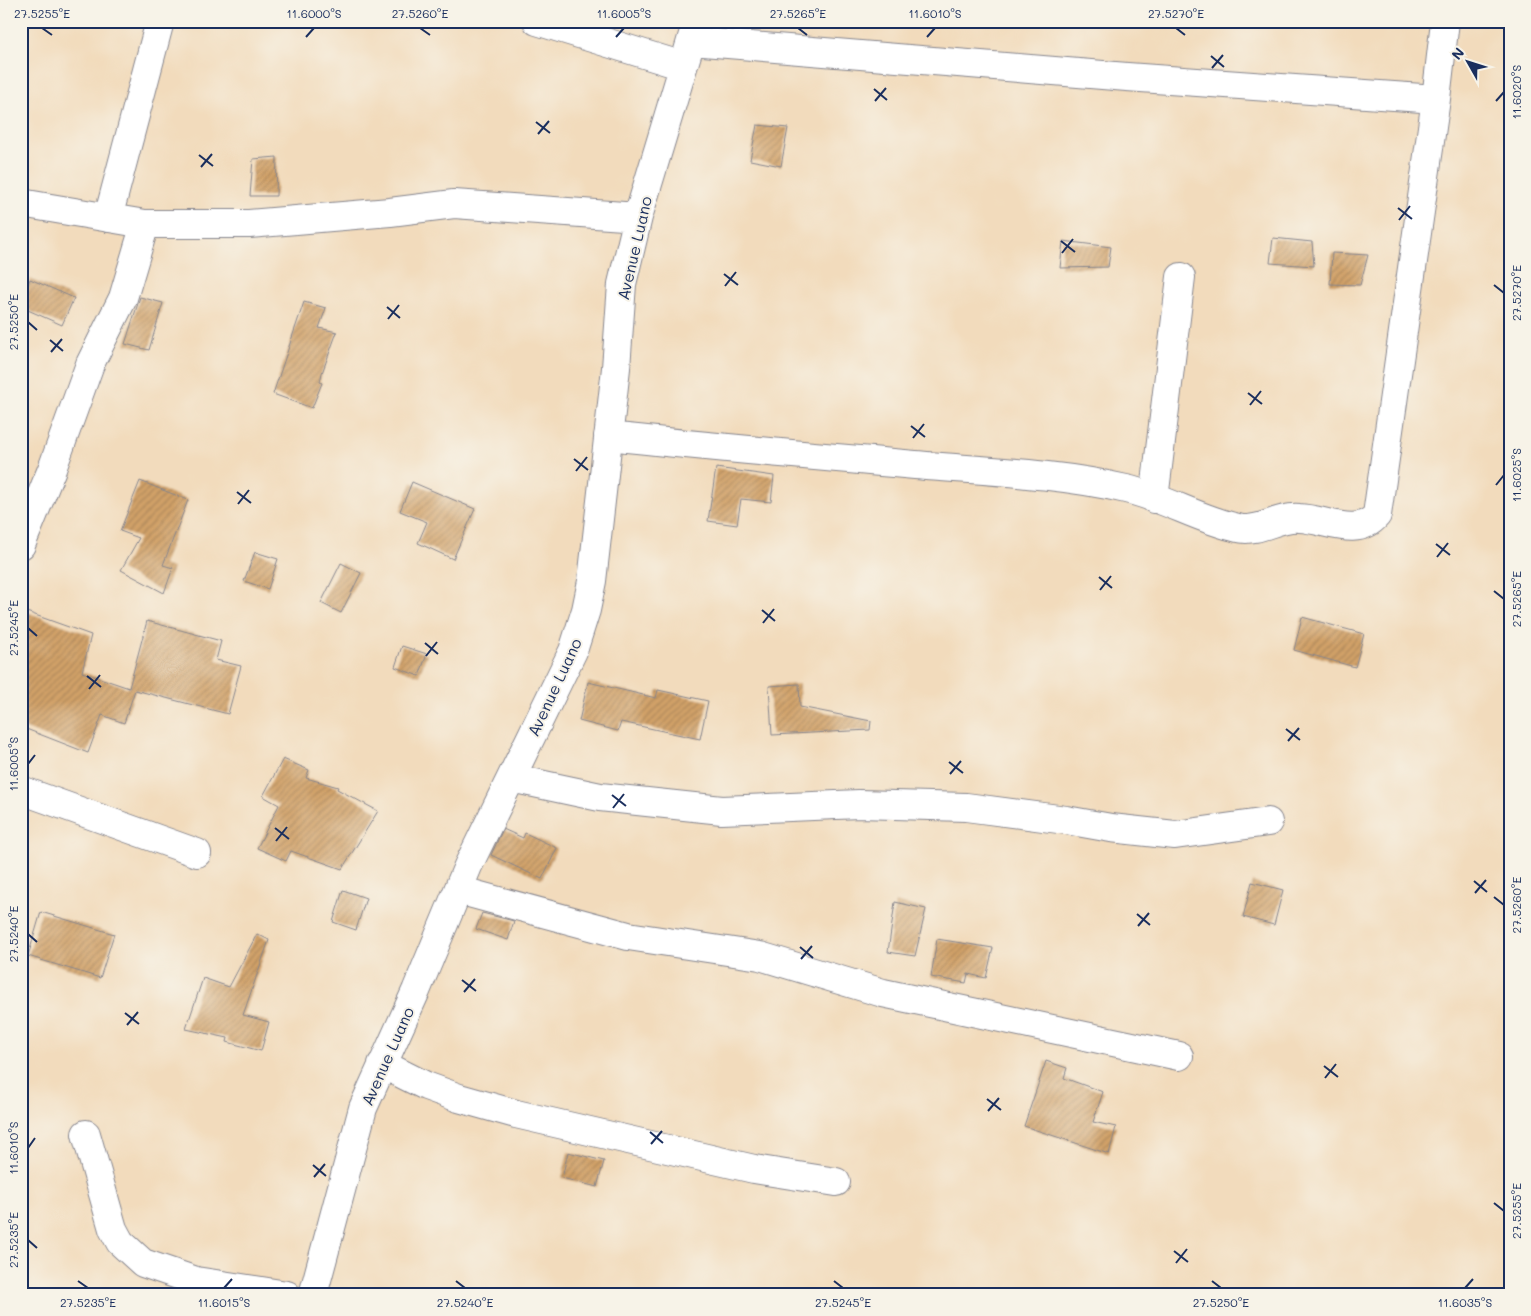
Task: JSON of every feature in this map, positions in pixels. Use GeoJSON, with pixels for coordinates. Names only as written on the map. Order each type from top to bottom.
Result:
{"type":"FeatureCollection","features":[{"type":"Feature","properties":{"kind":"street"},"geometry":{"type":"LineString","coordinates":[[108,218],[160,21]]}},
{"type":"Feature","properties":{"kind":"street"},"geometry":{"type":"LineString","coordinates":[[537,21],[690,43],[1436,99]]}},
{"type":"Feature","properties":{"kind":"street"},"geometry":{"type":"LineString","coordinates":[[608,436],[745,450],[1061,477],[1128,490],[1240,529],[1253,530],[1280,520],[1300,518],[1357,528],[1370,522],[1377,515],[1436,99],[1445,21]]}},
{"type":"Feature","properties":{"kind":"street","name":"Avenue Luano"},"geometry":{"type":"LineString","coordinates":[[314,1295],[363,1108],[412,1000],[468,866],[573,651],[586,610],[592,581],[616,368],[622,284],[638,217],[690,43]]}},
{"type":"Feature","properties":{"kind":"street"},"geometry":{"type":"LineString","coordinates":[[21,203],[145,224],[249,224],[390,212],[454,204],[638,217]]}},
{"type":"Feature","properties":{"kind":"street"},"geometry":{"type":"LineString","coordinates":[[21,545],[52,469],[90,364],[123,298],[145,224]]}},
{"type":"Feature","properties":{"kind":"street"},"geometry":{"type":"LineString","coordinates":[[1154,499],[1181,277]]}},
{"type":"Feature","properties":{"kind":"street"},"geometry":{"type":"LineString","coordinates":[[511,778],[600,798],[722,810],[859,804],[966,807],[1111,828],[1175,835],[1268,822]]}},
{"type":"Feature","properties":{"kind":"street"},"geometry":{"type":"LineString","coordinates":[[21,790],[197,853]]}},
{"type":"Feature","properties":{"kind":"street"},"geometry":{"type":"LineString","coordinates":[[458,890],[628,936],[760,956],[883,993],[1179,1056]]}},
{"type":"Feature","properties":{"kind":"street"},"geometry":{"type":"LineString","coordinates":[[382,1064],[442,1092],[516,1114],[754,1169],[836,1182]]}},
{"type":"Feature","properties":{"kind":"street"},"geometry":{"type":"LineString","coordinates":[[86,1134],[113,1229],[120,1242],[143,1263],[196,1281],[287,1295]]}},
{"type":"Feature","properties":{"kind":"building"},"geometry":{"type":"Polygon","coordinates":[[[757,125],[788,128],[781,166],[750,160],[757,125]]]}},
{"type":"Feature","properties":{"kind":"building"},"geometry":{"type":"Polygon","coordinates":[[[277,157],[276,196],[250,196],[253,159],[277,157]]]}},
{"type":"Feature","properties":{"kind":"building"},"geometry":{"type":"Polygon","coordinates":[[[1273,238],[1312,242],[1314,266],[1270,263],[1273,238]]]}},
{"type":"Feature","properties":{"kind":"building"},"geometry":{"type":"Polygon","coordinates":[[[1063,241],[1111,247],[1108,267],[1060,268],[1063,241]]]}},
{"type":"Feature","properties":{"kind":"building"},"geometry":{"type":"Polygon","coordinates":[[[1332,253],[1368,255],[1360,285],[1330,284],[1332,253]]]}},
{"type":"Feature","properties":{"kind":"building"},"geometry":{"type":"Polygon","coordinates":[[[30,279],[74,298],[62,325],[21,307],[21,300],[30,279]]]}},
{"type":"Feature","properties":{"kind":"building"},"geometry":{"type":"Polygon","coordinates":[[[140,297],[163,303],[149,350],[125,344],[140,297]]]}},
{"type":"Feature","properties":{"kind":"building"},"geometry":{"type":"Polygon","coordinates":[[[304,302],[326,308],[319,328],[337,332],[322,373],[320,382],[322,383],[312,408],[273,394],[304,302]]]}},
{"type":"Feature","properties":{"kind":"building"},"geometry":{"type":"Polygon","coordinates":[[[716,468],[774,476],[771,502],[741,499],[737,525],[708,521],[716,468]]]}},
{"type":"Feature","properties":{"kind":"building"},"geometry":{"type":"Polygon","coordinates":[[[140,481],[188,500],[163,565],[173,568],[164,593],[121,570],[139,538],[120,531],[140,481]]]}},
{"type":"Feature","properties":{"kind":"building"},"geometry":{"type":"Polygon","coordinates":[[[412,482],[475,509],[453,559],[418,543],[427,522],[400,511],[412,482]]]}},
{"type":"Feature","properties":{"kind":"building"},"geometry":{"type":"Polygon","coordinates":[[[255,552],[278,559],[268,589],[244,581],[255,552]]]}},
{"type":"Feature","properties":{"kind":"building"},"geometry":{"type":"Polygon","coordinates":[[[341,563],[361,573],[341,613],[321,603],[341,563]]]}},
{"type":"Feature","properties":{"kind":"building"},"geometry":{"type":"Polygon","coordinates":[[[21,610],[91,635],[82,672],[129,688],[147,621],[221,641],[216,660],[241,666],[228,714],[135,690],[124,723],[102,715],[88,753],[21,727],[21,610]]]}},
{"type":"Feature","properties":{"kind":"building"},"geometry":{"type":"Polygon","coordinates":[[[1302,617],[1364,634],[1355,667],[1294,650],[1302,617]]]}},
{"type":"Feature","properties":{"kind":"building"},"geometry":{"type":"Polygon","coordinates":[[[402,646],[427,654],[419,676],[395,667],[402,646]]]}},
{"type":"Feature","properties":{"kind":"building"},"geometry":{"type":"Polygon","coordinates":[[[588,682],[656,698],[658,690],[708,701],[700,739],[621,722],[618,731],[579,721],[588,682]]]}},
{"type":"Feature","properties":{"kind":"building"},"geometry":{"type":"Polygon","coordinates":[[[799,684],[800,707],[871,721],[870,730],[772,735],[769,686],[799,684]]]}},
{"type":"Feature","properties":{"kind":"building"},"geometry":{"type":"Polygon","coordinates":[[[283,759],[309,770],[306,778],[338,787],[337,789],[378,811],[342,869],[291,851],[286,861],[257,848],[279,805],[263,796],[283,759]]]}},
{"type":"Feature","properties":{"kind":"building"},"geometry":{"type":"Polygon","coordinates":[[[503,829],[523,838],[525,833],[557,848],[542,879],[491,855],[503,829]]]}},
{"type":"Feature","properties":{"kind":"building"},"geometry":{"type":"Polygon","coordinates":[[[1252,882],[1283,890],[1274,925],[1243,917],[1252,882]]]}},
{"type":"Feature","properties":{"kind":"building"},"geometry":{"type":"Polygon","coordinates":[[[343,890],[366,898],[356,930],[333,922],[343,890]]]}},
{"type":"Feature","properties":{"kind":"building"},"geometry":{"type":"Polygon","coordinates":[[[895,902],[926,909],[915,956],[888,952],[895,902]]]}},
{"type":"Feature","properties":{"kind":"building"},"geometry":{"type":"Polygon","coordinates":[[[41,912],[114,934],[100,978],[28,956],[41,912]]]}},
{"type":"Feature","properties":{"kind":"building"},"geometry":{"type":"Polygon","coordinates":[[[482,913],[514,921],[508,940],[476,929],[482,913]]]}},
{"type":"Feature","properties":{"kind":"building"},"geometry":{"type":"Polygon","coordinates":[[[257,934],[269,940],[243,1015],[269,1022],[261,1051],[227,1042],[228,1038],[186,1029],[203,978],[229,987],[257,934]]]}},
{"type":"Feature","properties":{"kind":"building"},"geometry":{"type":"Polygon","coordinates":[[[937,939],[993,948],[986,978],[968,974],[966,983],[931,977],[937,939]]]}},
{"type":"Feature","properties":{"kind":"building"},"geometry":{"type":"Polygon","coordinates":[[[1046,1061],[1067,1068],[1064,1078],[1103,1092],[1093,1122],[1116,1127],[1109,1154],[1024,1126],[1046,1061]]]}},
{"type":"Feature","properties":{"kind":"building"},"geometry":{"type":"Polygon","coordinates":[[[568,1152],[604,1161],[597,1187],[562,1178],[568,1152]]]}}]}
